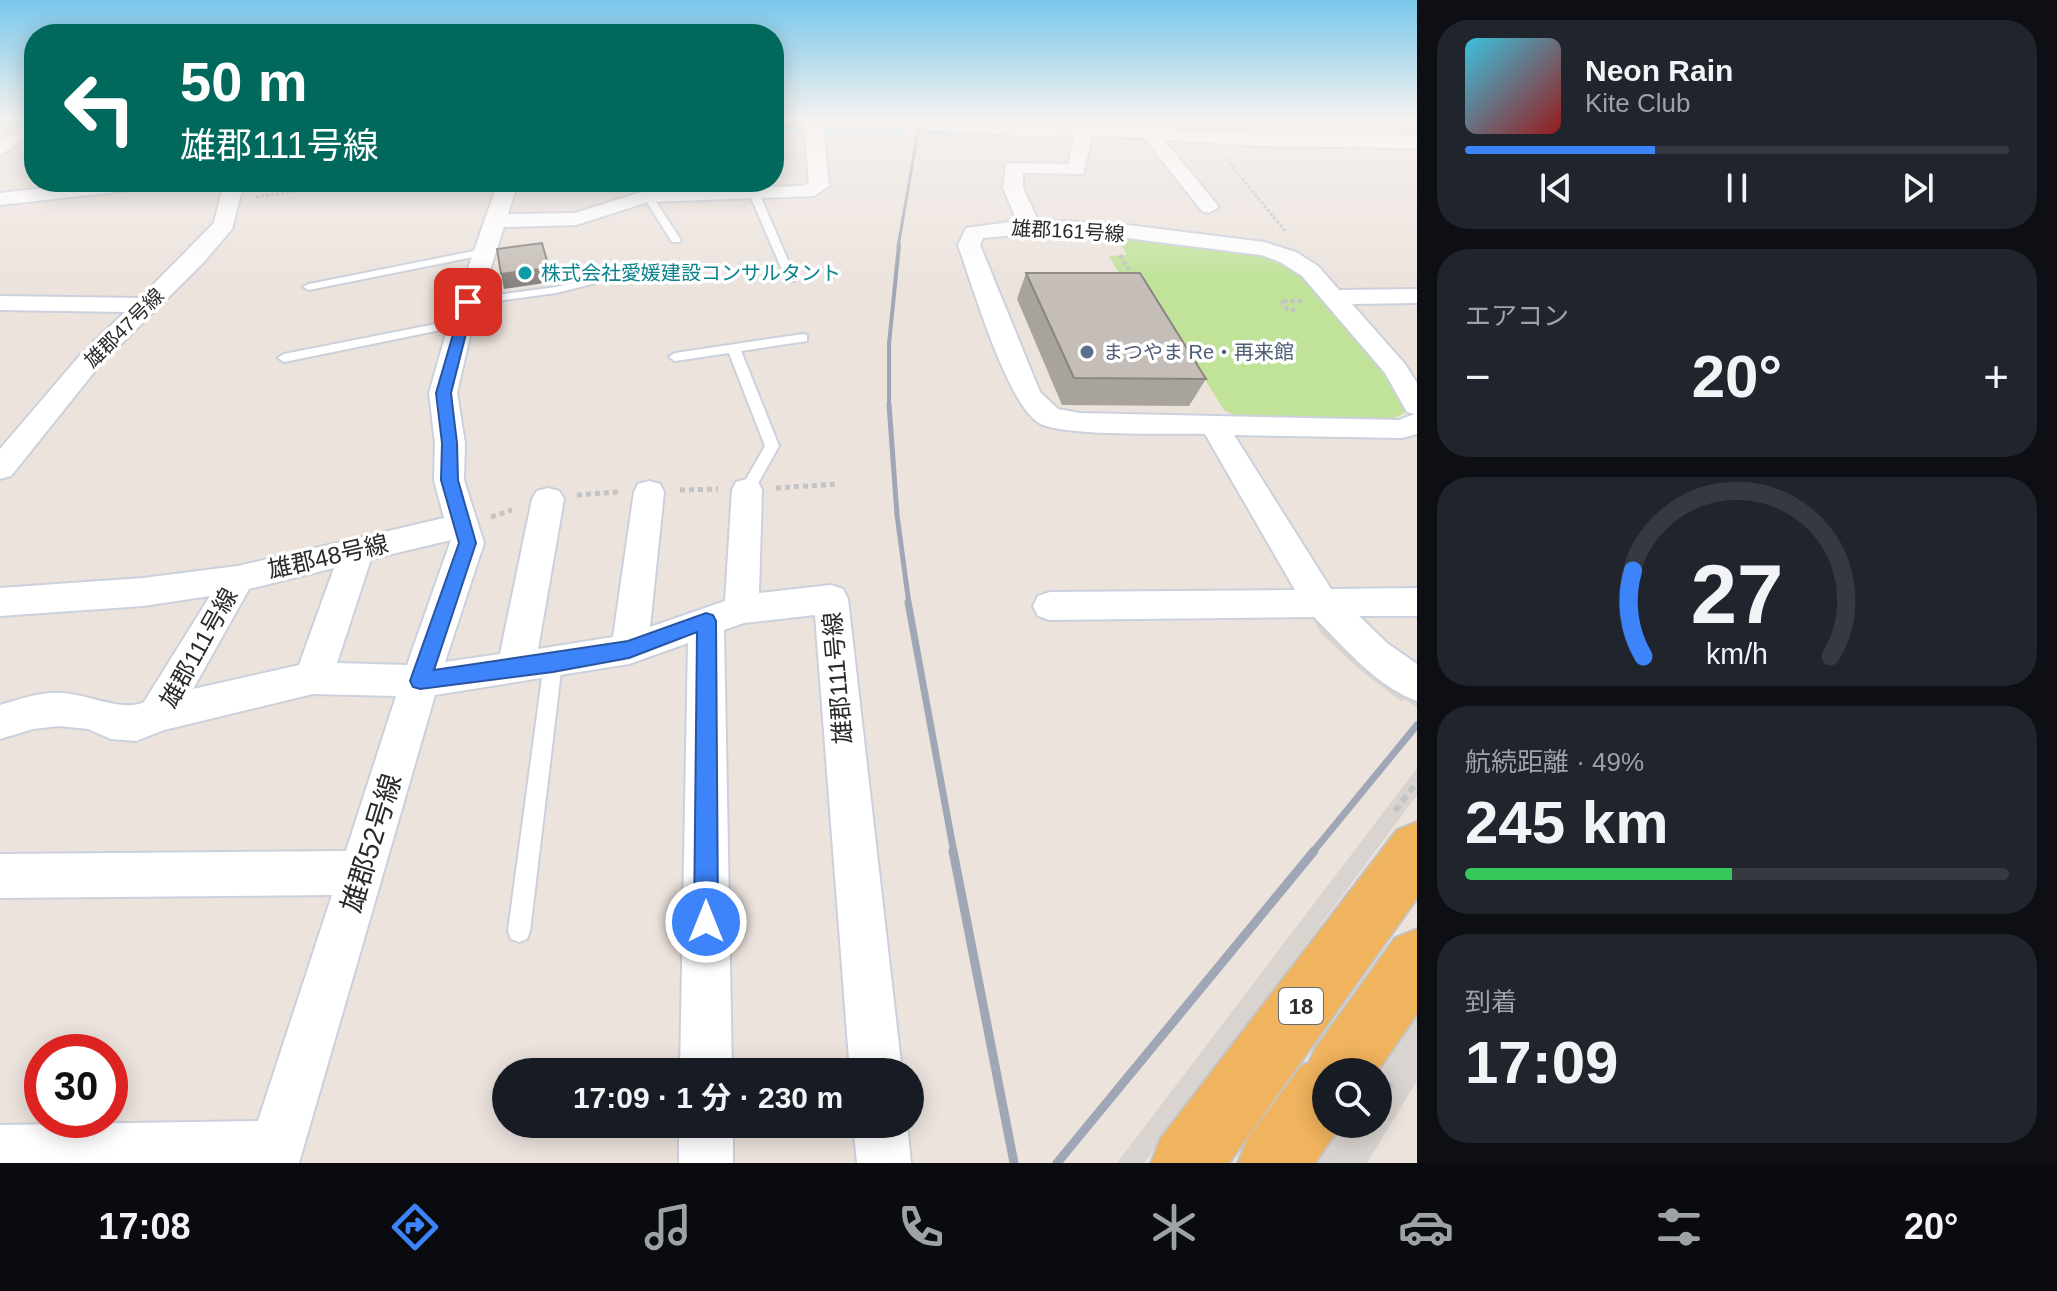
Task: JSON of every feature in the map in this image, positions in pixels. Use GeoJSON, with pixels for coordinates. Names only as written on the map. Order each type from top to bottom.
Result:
{"type":"FeatureCollection","features":[{"type":"Feature","properties":{"kind":"main road","name":"18"},"geometry":{"type":"LineString","coordinates":[[1194,1159],[1417,850]]}},
{"type":"Feature","properties":{"kind":"main road"},"geometry":{"type":"LineString","coordinates":[[1348,1058],[1417,960]]}},
{"type":"Feature","properties":{"kind":"main road"},"geometry":{"type":"LineString","coordinates":[[1273,1163],[1312,1109]]}},
{"type":"Feature","properties":{"kind":"street"},"geometry":{"type":"LineString","coordinates":[[496,220],[585,217],[624,200],[648,196],[807,192],[819,186],[818,174]]}},
{"type":"Feature","properties":{"kind":"street"},"geometry":{"type":"LineString","coordinates":[[1013,174],[1013,188],[1030,227]]}},
{"type":"Feature","properties":{"kind":"street"},"geometry":{"type":"LineString","coordinates":[[1182,174],[1209,207]]}},
{"type":"Feature","properties":{"kind":"street"},"geometry":{"type":"LineString","coordinates":[[0,199],[62,192]]}},
{"type":"Feature","properties":{"kind":"street","name":"雄郡47号線"},"geometry":{"type":"LineString","coordinates":[[0,469],[90,360],[224,224],[232,192]]}},
{"type":"Feature","properties":{"kind":"street"},"geometry":{"type":"LineString","coordinates":[[463,525],[449,480],[450,443],[443,393],[464,313],[505,192]]}},
{"type":"Feature","properties":{"kind":"street","name":"雄郡161号線"},"geometry":{"type":"LineString","coordinates":[[1417,406],[1396,370],[1310,271],[1288,257],[1264,249],[1105,230],[1030,227],[1002,227],[974,233],[969,245],[1028,396],[1049,417],[1080,422],[1402,429],[1417,423]]}},
{"type":"Feature","properties":{"kind":"street"},"geometry":{"type":"LineString","coordinates":[[1331,297],[1417,296]]}},
{"type":"Feature","properties":{"kind":"street"},"geometry":{"type":"LineString","coordinates":[[0,303],[147,305]]}},
{"type":"Feature","properties":{"kind":"street"},"geometry":{"type":"LineString","coordinates":[[1217,424],[1221,438],[1320,601],[1374,654],[1417,685]]}},
{"type":"Feature","properties":{"kind":"street"},"geometry":{"type":"LineString","coordinates":[[0,429],[32,430]]}},
{"type":"Feature","properties":{"kind":"street"},"geometry":{"type":"LineString","coordinates":[[707,1058],[724,615],[742,549],[747,490]]}},
{"type":"Feature","properties":{"kind":"street"},"geometry":{"type":"LineString","coordinates":[[629,649],[649,492]]}},
{"type":"Feature","properties":{"kind":"street"},"geometry":{"type":"LineString","coordinates":[[534,666],[548,499]]}},
{"type":"Feature","properties":{"kind":"street","name":"雄郡48号線"},"geometry":{"type":"LineString","coordinates":[[0,602],[143,592],[238,579],[463,525]]}},
{"type":"Feature","properties":{"kind":"street","name":"雄郡52号線"},"geometry":{"type":"LineString","coordinates":[[274,1156],[420,681],[468,543],[463,525]]}},
{"type":"Feature","properties":{"kind":"street"},"geometry":{"type":"LineString","coordinates":[[313,678],[357,551]]}},
{"type":"Feature","properties":{"kind":"street","name":"雄郡111号線"},"geometry":{"type":"LineString","coordinates":[[158,714],[238,579]]}},
{"type":"Feature","properties":{"kind":"street","name":"雄郡111号線"},"geometry":{"type":"LineString","coordinates":[[158,714],[313,678],[420,681],[534,666],[629,649],[724,615],[831,599],[875,1058]]}},
{"type":"Feature","properties":{"kind":"street"},"geometry":{"type":"LineString","coordinates":[[1050,606],[1417,602]]}},
{"type":"Feature","properties":{"kind":"street"},"geometry":{"type":"LineString","coordinates":[[0,722],[33,712],[59,709],[93,713],[111,722],[136,724],[158,714]]}},
{"type":"Feature","properties":{"kind":"street"},"geometry":{"type":"LineString","coordinates":[[0,876],[362,873]]}},
{"type":"Feature","properties":{"kind":"street"},"geometry":{"type":"LineString","coordinates":[[706,1138],[706,1163]]}},
{"type":"Feature","properties":{"kind":"street"},"geometry":{"type":"LineString","coordinates":[[881,1138],[884,1163]]}},
{"type":"Feature","properties":{"kind":"street"},"geometry":{"type":"LineString","coordinates":[[0,1152],[274,1156]]}},
{"type":"Feature","properties":{"kind":"lane"},"geometry":{"type":"LineString","coordinates":[[754,193],[791,279]]}},
{"type":"Feature","properties":{"kind":"lane"},"geometry":{"type":"LineString","coordinates":[[648,196],[676,240]]}},
{"type":"Feature","properties":{"kind":"lane"},"geometry":{"type":"LineString","coordinates":[[309,287],[484,252]]}},
{"type":"Feature","properties":{"kind":"lane"},"geometry":{"type":"LineString","coordinates":[[284,358],[628,272]]}},
{"type":"Feature","properties":{"kind":"lane"},"geometry":{"type":"LineString","coordinates":[[675,357],[803,338]]}},
{"type":"Feature","properties":{"kind":"lane"},"geometry":{"type":"LineString","coordinates":[[734,349],[772,446],[747,490]]}},
{"type":"Feature","properties":{"kind":"lane"},"geometry":{"type":"LineString","coordinates":[[519,931],[534,666]]}},
{"type":"Feature","properties":{"kind":"path"},"geometry":{"type":"LineString","coordinates":[[1239,174],[1301,249],[1288,257]]}},
{"type":"Feature","properties":{"kind":"green space"},"geometry":{"type":"Polygon","coordinates":[[[1115,234],[1265,254],[1297,267],[1389,377],[1406,406],[1406,412],[1391,420],[1239,417],[1224,410],[1144,282],[1122,278],[1109,256],[1127,255],[1115,234]]]}},
{"type":"Feature","properties":{"kind":"shaded area"},"geometry":{"type":"Polygon","coordinates":[[[1310,613],[1417,697],[1417,708],[1405,699],[1401,701],[1360,670],[1321,633],[1310,613]]]}},
{"type":"Feature","properties":{"kind":"shaded area"},"geometry":{"type":"Polygon","coordinates":[[[1417,768],[1417,795],[1144,1163],[1117,1163],[1417,768]]]}},
{"type":"Feature","properties":{"kind":"shaded area"},"geometry":{"type":"Polygon","coordinates":[[[1417,1010],[1417,1081],[1392,1122],[1392,1058],[1385,1058],[1417,1010]]]}},
{"type":"Feature","properties":{"kind":"shaded area"},"geometry":{"type":"Polygon","coordinates":[[[1333,1138],[1382,1138],[1367,1163],[1316,1163],[1333,1138]]]}},
{"type":"Feature","properties":{"kind":"building"},"geometry":{"type":"Polygon","coordinates":[[[542,243],[549,268],[501,274],[497,249],[542,243]]]}},
{"type":"Feature","properties":{"kind":"building"},"geometry":{"type":"Polygon","coordinates":[[[1026,273],[1140,273],[1206,379],[1074,378],[1026,273]]]}},
{"type":"Feature","properties":{"kind":"railway"},"geometry":{"type":"LineString","coordinates":[[898,247],[911,174]]}},
{"type":"Feature","properties":{"kind":"railway"},"geometry":{"type":"LineString","coordinates":[[889,404],[889,344],[899,245]]}},
{"type":"Feature","properties":{"kind":"railway"},"geometry":{"type":"LineString","coordinates":[[889,404],[897,515],[909,604]]}},
{"type":"Feature","properties":{"kind":"railway"},"geometry":{"type":"LineString","coordinates":[[908,602],[954,853]]}},
{"type":"Feature","properties":{"kind":"railway"},"geometry":{"type":"LineString","coordinates":[[1312,853],[1417,725]]}},
{"type":"Feature","properties":{"kind":"railway"},"geometry":{"type":"LineString","coordinates":[[953,851],[1014,1163]]}},
{"type":"Feature","properties":{"kind":"railway"},"geometry":{"type":"LineString","coordinates":[[1057,1163],[1314,851]]}},
{"type":"Feature","properties":{"kind":"place","name":"株式会社愛媛建設コンサルタント"},"geometry":{"type":"Point","coordinates":[525,273]}},
{"type":"Feature","properties":{"kind":"place","name":"まつやま Re・再来館"},"geometry":{"type":"Point","coordinates":[1087,352]}},
{"type":"Feature","properties":{"kind":"route"},"geometry":{"type":"LineString","coordinates":[[468,302],[443,393],[450,443],[449,480],[468,543],[420,681],[629,649],[706,621],[706,922]]}}]}
